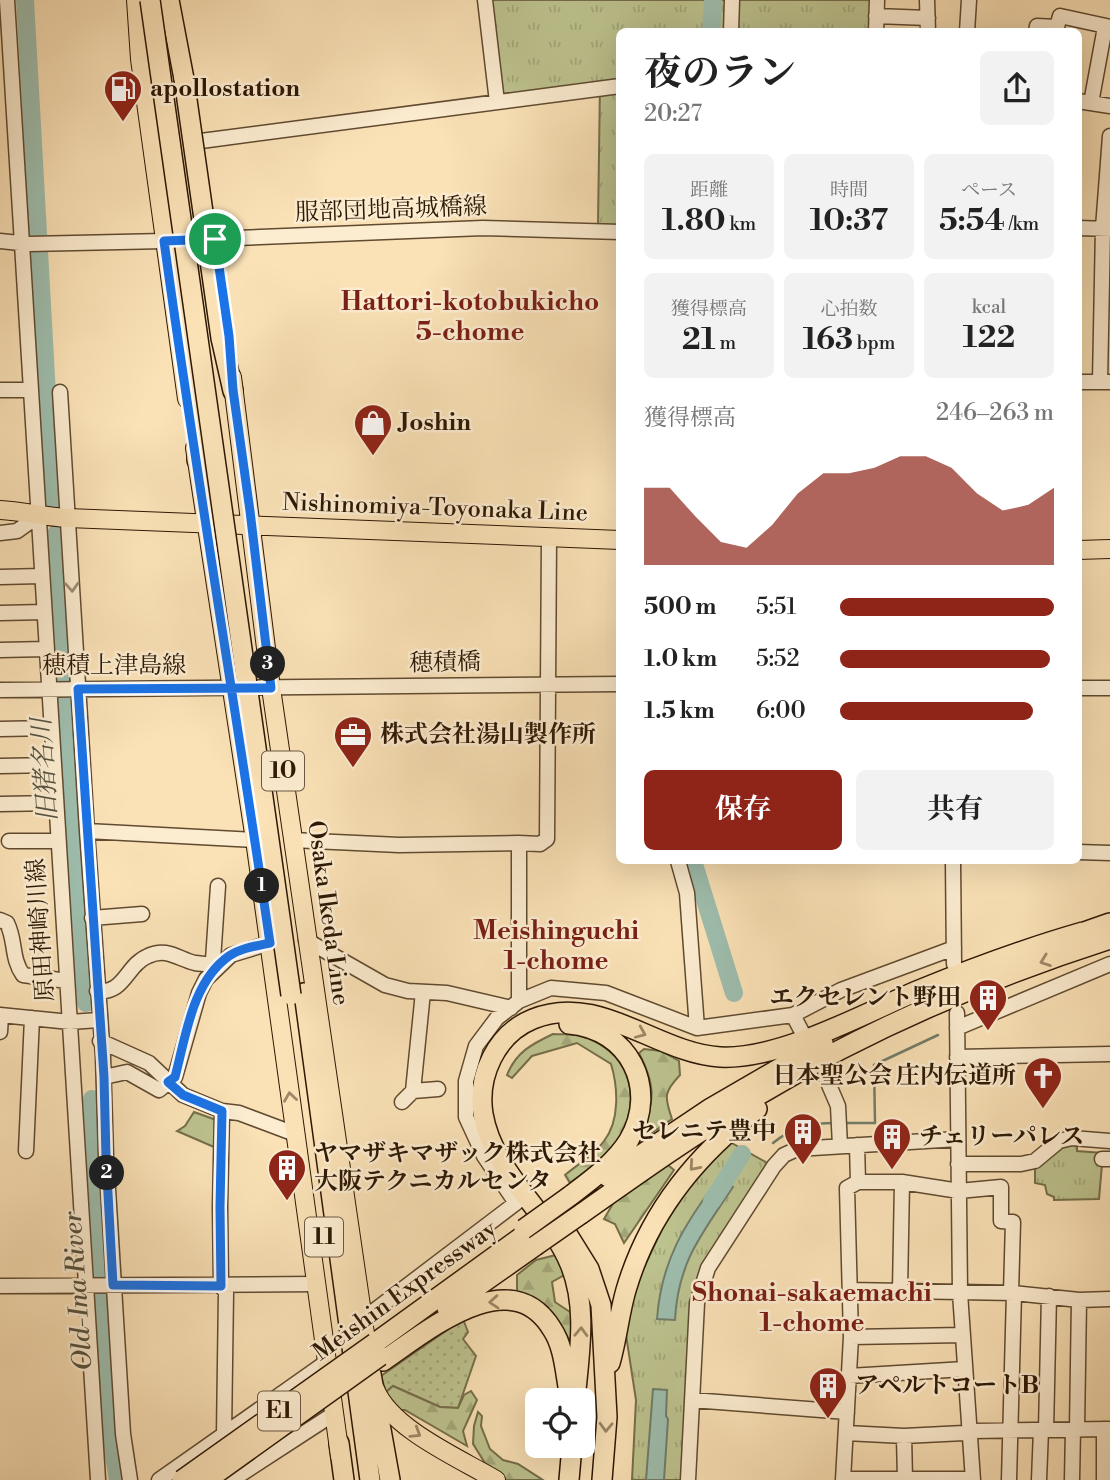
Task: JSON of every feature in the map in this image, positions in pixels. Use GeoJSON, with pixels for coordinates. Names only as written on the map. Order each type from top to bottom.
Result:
{"type":"FeatureCollection","features":[{"type":"Feature","properties":{"kind":"highway","name":"11"},"geometry":{"type":"LineString","coordinates":[[147,0],[150,84],[200,432],[197,460]]}},
{"type":"Feature","properties":{"kind":"highway","name":"11"},"geometry":{"type":"LineString","coordinates":[[147,0],[370,1480]]}},
{"type":"Feature","properties":{"kind":"highway","name":"11"},"geometry":{"type":"LineString","coordinates":[[162,0],[298,994],[358,1480]]}},
{"type":"Feature","properties":{"kind":"highway"},"geometry":{"type":"LineString","coordinates":[[169,0],[184,79],[221,338],[233,390]]}},
{"type":"Feature","properties":{"kind":"highway","name":"Meishin Expressway"},"geometry":{"type":"LineString","coordinates":[[182,1480],[377,1359],[441,1295],[711,1108],[812,1049],[948,984],[1110,923]]}},
{"type":"Feature","properties":{"kind":"highway"},"geometry":{"type":"LineString","coordinates":[[574,1388],[581,1317],[575,1276],[559,1242],[499,1156],[484,1117],[484,1077],[495,1052],[511,1032],[534,1018],[572,1012],[601,1017],[694,1053],[721,1057],[748,1056],[794,1043],[995,960],[1083,932]]}},
{"type":"Feature","properties":{"kind":"highway","name":"Meishin Expressway"},"geometry":{"type":"LineString","coordinates":[[575,1204],[798,1073],[883,1029],[1001,978],[1110,939]]}},
{"type":"Feature","properties":{"kind":"highway"},"geometry":{"type":"LineString","coordinates":[[606,1374],[614,1350],[626,1289],[643,1246],[675,1190],[706,1153],[736,1125],[800,1080],[895,1029],[1001,978]]}},
{"type":"Feature","properties":{"kind":"highway"},"geometry":{"type":"LineString","coordinates":[[575,1204],[627,1143],[639,1116],[641,1090],[634,1067],[613,1040],[592,1028],[570,1024],[539,1030],[513,1048],[496,1079],[494,1103],[499,1126],[510,1150],[579,1251],[594,1281],[601,1305],[607,1417],[602,1480]]}},
{"type":"Feature","properties":{"kind":"highway","name":"Meishin Expressway"},"geometry":{"type":"LineString","coordinates":[[207,1480],[230,1473],[529,1236]]}},
{"type":"Feature","properties":{"kind":"highway"},"geometry":{"type":"LineString","coordinates":[[390,1480],[382,1437],[377,1359],[461,1311],[492,1301],[512,1301],[531,1308],[552,1329],[560,1348],[570,1388]]}},
{"type":"Feature","properties":{"kind":"highway"},"geometry":{"type":"LineString","coordinates":[[358,1393],[379,1480]]}},
{"type":"Feature","properties":{"kind":"highway"},"geometry":{"type":"LineString","coordinates":[[382,1437],[397,1480]]}},
{"type":"Feature","properties":{"kind":"highway"},"geometry":{"type":"LineString","coordinates":[[339,1443],[343,1480]]}},
{"type":"Feature","properties":{"kind":"highway"},"geometry":{"type":"LineString","coordinates":[[569,1480],[571,1458]]}},
{"type":"Feature","properties":{"kind":"main road","name":"10"},"geometry":{"type":"LineString","coordinates":[[136,0],[140,59],[164,241],[270,943],[339,1443]]}},
{"type":"Feature","properties":{"kind":"main road","name":"Osaka Ikeda Line"},"geometry":{"type":"LineString","coordinates":[[175,0],[188,54],[229,336],[233,390],[306,940],[362,1320],[377,1359],[378,1396],[389,1412],[403,1425],[496,1480]]}},
{"type":"Feature","properties":{"kind":"main road","name":"Nishinomiya-Toyonaka Line"},"geometry":{"type":"LineString","coordinates":[[0,510],[25,511],[38,516],[68,519],[616,540]]}},
{"type":"Feature","properties":{"kind":"main road","name":"Nishinomiya-Toyonaka Line"},"geometry":{"type":"LineString","coordinates":[[0,521],[25,522],[38,516]]}},
{"type":"Feature","properties":{"kind":"main road"},"geometry":{"type":"LineString","coordinates":[[1082,550],[1110,550]]}},
{"type":"Feature","properties":{"kind":"street","name":"原田神崎川線"},"geometry":{"type":"LineString","coordinates":[[7,0],[6,78],[25,244],[30,390],[46,649],[53,689],[51,728],[89,1285],[98,1480]]}},
{"type":"Feature","properties":{"kind":"street"},"geometry":{"type":"LineString","coordinates":[[485,0],[497,102]]}},
{"type":"Feature","properties":{"kind":"street"},"geometry":{"type":"LineString","coordinates":[[731,28],[732,0]]}},
{"type":"Feature","properties":{"kind":"street"},"geometry":{"type":"LineString","coordinates":[[876,28],[877,0]]}},
{"type":"Feature","properties":{"kind":"street"},"geometry":{"type":"LineString","coordinates":[[877,16],[928,25],[927,0]]}},
{"type":"Feature","properties":{"kind":"street"},"geometry":{"type":"LineString","coordinates":[[967,28],[969,0]]}},
{"type":"Feature","properties":{"kind":"street"},"geometry":{"type":"LineString","coordinates":[[1037,28],[1057,27],[1060,16],[1107,27],[1085,102],[1110,106]]}},
{"type":"Feature","properties":{"kind":"street"},"geometry":{"type":"LineString","coordinates":[[201,141],[616,87]]}},
{"type":"Feature","properties":{"kind":"street"},"geometry":{"type":"LineString","coordinates":[[1082,382],[1105,382],[1110,136]]}},
{"type":"Feature","properties":{"kind":"street","name":"服部団地高城橋線"},"geometry":{"type":"LineString","coordinates":[[0,242],[25,244],[164,241],[483,228],[616,232]]}},
{"type":"Feature","properties":{"kind":"street"},"geometry":{"type":"LineString","coordinates":[[1082,228],[1107,228]]}},
{"type":"Feature","properties":{"kind":"street"},"geometry":{"type":"LineString","coordinates":[[0,390],[30,390]]}},
{"type":"Feature","properties":{"kind":"street"},"geometry":{"type":"LineString","coordinates":[[60,392],[76,689],[104,1077],[111,1285],[123,1434],[131,1480]]}},
{"type":"Feature","properties":{"kind":"street"},"geometry":{"type":"LineString","coordinates":[[0,533],[17,531],[38,516]]}},
{"type":"Feature","properties":{"kind":"street"},"geometry":{"type":"LineString","coordinates":[[292,840],[399,845],[540,844],[547,839],[549,538]]}},
{"type":"Feature","properties":{"kind":"street"},"geometry":{"type":"LineString","coordinates":[[0,577],[41,576]]}},
{"type":"Feature","properties":{"kind":"street"},"geometry":{"type":"LineString","coordinates":[[0,613],[44,612]]}},
{"type":"Feature","properties":{"kind":"street"},"geometry":{"type":"LineString","coordinates":[[0,650],[46,649]]}},
{"type":"Feature","properties":{"kind":"street","name":"穂積橋"},"geometry":{"type":"LineString","coordinates":[[271,688],[616,684]]}},
{"type":"Feature","properties":{"kind":"street","name":"穂積上津島線"},"geometry":{"type":"LineString","coordinates":[[0,690],[271,688]]}},
{"type":"Feature","properties":{"kind":"street"},"geometry":{"type":"LineString","coordinates":[[1082,688],[1110,688]]}},
{"type":"Feature","properties":{"kind":"street"},"geometry":{"type":"LineString","coordinates":[[0,729],[51,728]]}},
{"type":"Feature","properties":{"kind":"street"},"geometry":{"type":"LineString","coordinates":[[0,766],[54,765]]}},
{"type":"Feature","properties":{"kind":"street"},"geometry":{"type":"LineString","coordinates":[[0,804],[56,803]]}},
{"type":"Feature","properties":{"kind":"street"},"geometry":{"type":"LineString","coordinates":[[87,831],[255,840]]}},
{"type":"Feature","properties":{"kind":"street"},"geometry":{"type":"LineString","coordinates":[[9,841],[58,841]]}},
{"type":"Feature","properties":{"kind":"street"},"geometry":{"type":"LineString","coordinates":[[515,1004],[519,844]]}},
{"type":"Feature","properties":{"kind":"street"},"geometry":{"type":"LineString","coordinates":[[1082,852],[1110,853]]}},
{"type":"Feature","properties":{"kind":"street"},"geometry":{"type":"LineString","coordinates":[[679,864],[687,893],[697,1028]]}},
{"type":"Feature","properties":{"kind":"street"},"geometry":{"type":"LineString","coordinates":[[953,864],[954,964]]}},
{"type":"Feature","properties":{"kind":"street"},"geometry":{"type":"LineString","coordinates":[[216,967],[212,960],[218,886]]}},
{"type":"Feature","properties":{"kind":"street"},"geometry":{"type":"LineString","coordinates":[[92,918],[142,914]]}},
{"type":"Feature","properties":{"kind":"street"},"geometry":{"type":"LineString","coordinates":[[0,920],[7,923],[14,936],[15,964],[23,975],[67,981]]}},
{"type":"Feature","properties":{"kind":"street"},"geometry":{"type":"LineString","coordinates":[[306,940],[385,985],[408,991],[447,993],[515,1004]]}},
{"type":"Feature","properties":{"kind":"street"},"geometry":{"type":"LineString","coordinates":[[104,1077],[127,1072],[159,1090],[175,1077],[199,993],[206,979],[231,955],[270,943]]}},
{"type":"Feature","properties":{"kind":"street"},"geometry":{"type":"LineString","coordinates":[[362,1320],[516,1203],[484,1156],[467,1117],[467,1081],[476,1046],[497,1018],[515,1004],[551,988],[606,993],[697,1028],[793,1015],[841,990],[954,948]]}},
{"type":"Feature","properties":{"kind":"street"},"geometry":{"type":"LineString","coordinates":[[97,991],[116,989],[133,967],[148,956],[176,954],[185,960],[216,967]]}},
{"type":"Feature","properties":{"kind":"street"},"geometry":{"type":"LineString","coordinates":[[1009,1480],[1012,1430],[1013,1222],[1001,1221],[1001,1187],[959,1191],[902,1182],[858,1182],[847,1188],[851,1337],[842,1480],[973,1480],[960,1293],[959,1191],[958,1164],[957,1020],[1110,964]]}},
{"type":"Feature","properties":{"kind":"street"},"geometry":{"type":"LineString","coordinates":[[414,1091],[423,992]]}},
{"type":"Feature","properties":{"kind":"street"},"geometry":{"type":"LineString","coordinates":[[0,1031],[1,1015],[70,1022],[99,1020]]}},
{"type":"Feature","properties":{"kind":"street"},"geometry":{"type":"LineString","coordinates":[[793,1015],[802,1032]]}},
{"type":"Feature","properties":{"kind":"street"},"geometry":{"type":"LineString","coordinates":[[26,1151],[32,1018]]}},
{"type":"Feature","properties":{"kind":"street"},"geometry":{"type":"LineString","coordinates":[[100,1041],[149,1062],[183,1095],[222,1111],[239,1113],[295,1134]]}},
{"type":"Feature","properties":{"kind":"street"},"geometry":{"type":"LineString","coordinates":[[957,1057],[1110,1054]]}},
{"type":"Feature","properties":{"kind":"street"},"geometry":{"type":"LineString","coordinates":[[826,1078],[838,1105],[840,1146]]}},
{"type":"Feature","properties":{"kind":"street"},"geometry":{"type":"LineString","coordinates":[[402,1102],[414,1091],[438,1089]]}},
{"type":"Feature","properties":{"kind":"street"},"geometry":{"type":"LineString","coordinates":[[222,1111],[221,1286],[226,1292],[224,1434]]}},
{"type":"Feature","properties":{"kind":"street"},"geometry":{"type":"LineString","coordinates":[[958,1164],[1021,1164],[1035,1161],[1059,1141],[1072,1138],[1110,1141]]}},
{"type":"Feature","properties":{"kind":"street"},"geometry":{"type":"LineString","coordinates":[[688,1480],[697,1303],[708,1268],[784,1155],[797,1149],[958,1139]]}},
{"type":"Feature","properties":{"kind":"street"},"geometry":{"type":"LineString","coordinates":[[857,1145],[858,1182]]}},
{"type":"Feature","properties":{"kind":"street"},"geometry":{"type":"LineString","coordinates":[[900,1292],[902,1182]]}},
{"type":"Feature","properties":{"kind":"street"},"geometry":{"type":"LineString","coordinates":[[0,1286],[317,1284]]}},
{"type":"Feature","properties":{"kind":"street"},"geometry":{"type":"LineString","coordinates":[[850,1290],[1012,1293],[1079,1300],[1110,1299]]}},
{"type":"Feature","properties":{"kind":"street"},"geometry":{"type":"LineString","coordinates":[[1039,1480],[1049,1296]]}},
{"type":"Feature","properties":{"kind":"street"},"geometry":{"type":"LineString","coordinates":[[1072,1480],[1079,1300]]}},
{"type":"Feature","properties":{"kind":"street"},"geometry":{"type":"LineString","coordinates":[[851,1337],[963,1335]]}},
{"type":"Feature","properties":{"kind":"street"},"geometry":{"type":"LineString","coordinates":[[159,1480],[328,1361]]}},
{"type":"Feature","properties":{"kind":"street"},"geometry":{"type":"LineString","coordinates":[[849,1376],[965,1369]]}},
{"type":"Feature","properties":{"kind":"street"},"geometry":{"type":"LineString","coordinates":[[692,1401],[847,1412]]}},
{"type":"Feature","properties":{"kind":"street"},"geometry":{"type":"LineString","coordinates":[[230,1473],[335,1413]]}},
{"type":"Feature","properties":{"kind":"street"},"geometry":{"type":"LineString","coordinates":[[846,1433],[904,1436],[1012,1430],[1107,1429],[1104,1480]]}},
{"type":"Feature","properties":{"kind":"street"},"geometry":{"type":"LineString","coordinates":[[904,1436],[905,1480]]}},
{"type":"Feature","properties":{"kind":"green space"},"geometry":{"type":"Polygon","coordinates":[[[489,0],[873,0],[872,28],[616,28],[616,225],[598,224],[600,84],[507,96],[501,92],[489,0]]]}},
{"type":"Feature","properties":{"kind":"green space"},"geometry":{"type":"Polygon","coordinates":[[[553,1034],[580,1036],[598,1043],[612,1053],[622,1065],[631,1095],[625,1128],[616,1144],[601,1160],[570,1183],[565,1175],[596,1150],[609,1133],[615,1114],[615,1083],[611,1064],[577,1043],[532,1056],[512,1078],[507,1075],[515,1060],[526,1050],[553,1034]]]}},
{"type":"Feature","properties":{"kind":"green space"},"geometry":{"type":"Polygon","coordinates":[[[644,1049],[661,1051],[679,1061],[680,1075],[667,1095],[672,1119],[646,1137],[643,1129],[650,1109],[652,1091],[639,1053],[644,1049]]]}},
{"type":"Feature","properties":{"kind":"green space"},"geometry":{"type":"Polygon","coordinates":[[[194,1112],[219,1121],[214,1147],[177,1131],[185,1126],[194,1112]]]}},
{"type":"Feature","properties":{"kind":"green space"},"geometry":{"type":"Polygon","coordinates":[[[730,1142],[771,1165],[703,1263],[684,1480],[632,1480],[636,1400],[626,1335],[630,1309],[642,1272],[663,1227],[689,1187],[730,1142]]]}},
{"type":"Feature","properties":{"kind":"green space"},"geometry":{"type":"Polygon","coordinates":[[[1077,1144],[1077,1151],[1103,1153],[1099,1199],[1054,1200],[1054,1197],[1047,1194],[1045,1185],[1035,1183],[1035,1168],[1059,1148],[1077,1144]]]}},
{"type":"Feature","properties":{"kind":"green space"},"geometry":{"type":"Polygon","coordinates":[[[668,1165],[674,1170],[624,1243],[615,1224],[604,1219],[615,1200],[668,1165]]]}},
{"type":"Feature","properties":{"kind":"green space"},"geometry":{"type":"Polygon","coordinates":[[[556,1255],[566,1274],[552,1282],[555,1302],[573,1314],[574,1335],[569,1339],[547,1310],[517,1291],[517,1275],[536,1260],[556,1255]]]}},
{"type":"Feature","properties":{"kind":"green space"},"geometry":{"type":"Polygon","coordinates":[[[463,1319],[468,1332],[463,1339],[476,1356],[458,1408],[440,1407],[393,1386],[386,1392],[381,1376],[463,1319]]]}},
{"type":"Feature","properties":{"kind":"green space"},"geometry":{"type":"Polygon","coordinates":[[[393,1386],[440,1407],[458,1408],[464,1395],[471,1391],[477,1400],[463,1431],[467,1446],[405,1410],[400,1410],[391,1402],[386,1392],[393,1386]]]}},
{"type":"Feature","properties":{"kind":"green space"},"geometry":{"type":"Polygon","coordinates":[[[478,1412],[482,1416],[481,1426],[490,1449],[503,1460],[518,1464],[543,1480],[506,1480],[485,1463],[473,1444],[478,1412]]]}},
{"type":"Feature","properties":{"kind":"shaded area"},"geometry":{"type":"Polygon","coordinates":[[[719,1178],[733,1187],[686,1264],[675,1320],[657,1319],[659,1298],[669,1261],[685,1227],[719,1178]]]}},
{"type":"Feature","properties":{"kind":"shaded area"},"geometry":{"type":"Polygon","coordinates":[[[653,1389],[667,1390],[664,1480],[646,1480],[653,1389]]]}},
{"type":"Feature","properties":{"kind":"waterway","name":"旧猪名川"},"geometry":{"type":"LineString","coordinates":[[25,0],[53,502]]}},
{"type":"Feature","properties":{"kind":"waterway"},"geometry":{"type":"LineString","coordinates":[[711,28],[713,0]]}},
{"type":"Feature","properties":{"kind":"waterway","name":"旧猪名川"},"geometry":{"type":"LineString","coordinates":[[56,534],[86,1003]]}},
{"type":"Feature","properties":{"kind":"waterway"},"geometry":{"type":"LineString","coordinates":[[694,864],[734,993]]}},
{"type":"Feature","properties":{"kind":"waterway"},"geometry":{"type":"LineString","coordinates":[[845,1123],[875,1123],[874,1065],[938,1035]]}},
{"type":"Feature","properties":{"kind":"waterway","name":"Old-Ina River"},"geometry":{"type":"LineString","coordinates":[[92,1099],[113,1450],[118,1480]]}},
{"type":"Feature","properties":{"kind":"waterway"},"geometry":{"type":"LineString","coordinates":[[773,1143],[802,1127],[835,1123]]}},
{"type":"Feature","properties":{"kind":"waterway"},"geometry":{"type":"LineString","coordinates":[[712,1201],[742,1154]]}},
{"type":"Feature","properties":{"kind":"place","name":"apollostation"},"geometry":{"type":"Point","coordinates":[123,123]}},
{"type":"Feature","properties":{"kind":"place","name":"Joshin"},"geometry":{"type":"Point","coordinates":[373,457]}},
{"type":"Feature","properties":{"kind":"place","name":"株式会社湯山製作所"},"geometry":{"type":"Point","coordinates":[353,769]}},
{"type":"Feature","properties":{"kind":"place","name":"エクセレント野田"},"geometry":{"type":"Point","coordinates":[988,1032]}},
{"type":"Feature","properties":{"kind":"place","name":"日本聖公会 庄内伝道所"},"geometry":{"type":"Point","coordinates":[1043,1110]}},
{"type":"Feature","properties":{"kind":"place","name":"セレニテ豊中"},"geometry":{"type":"Point","coordinates":[803,1166]}},
{"type":"Feature","properties":{"kind":"place","name":"チェリーパレス"},"geometry":{"type":"Point","coordinates":[892,1171]}},
{"type":"Feature","properties":{"kind":"place","name":"ヤマザキマザック株式会社 大阪テクニカルセンタ"},"geometry":{"type":"Point","coordinates":[287,1202]}},
{"type":"Feature","properties":{"kind":"place","name":"アペルトコートB"},"geometry":{"type":"Point","coordinates":[828,1420]}},
{"type":"Feature","properties":{"kind":"district","name":"Hattori-kotobukicho 5-chome"},"geometry":{"type":"Point","coordinates":[470,317]}},
{"type":"Feature","properties":{"kind":"district","name":"Meishinguchi 1-chome"},"geometry":{"type":"Point","coordinates":[556,946]}},
{"type":"Feature","properties":{"kind":"district","name":"Shonai-sakaemachi 1-chome"},"geometry":{"type":"Point","coordinates":[812,1308]}},
{"type":"Feature","properties":{"kind":"route"},"geometry":{"type":"LineString","coordinates":[[215,239],[164,241],[184,383],[197,460],[231,689],[270,943],[249,947],[231,955],[206,979],[199,993],[175,1077],[168,1082],[183,1095],[222,1111],[221,1286],[113,1285],[103,1057],[78,689],[231,689],[271,688],[215,239]]}}]}
